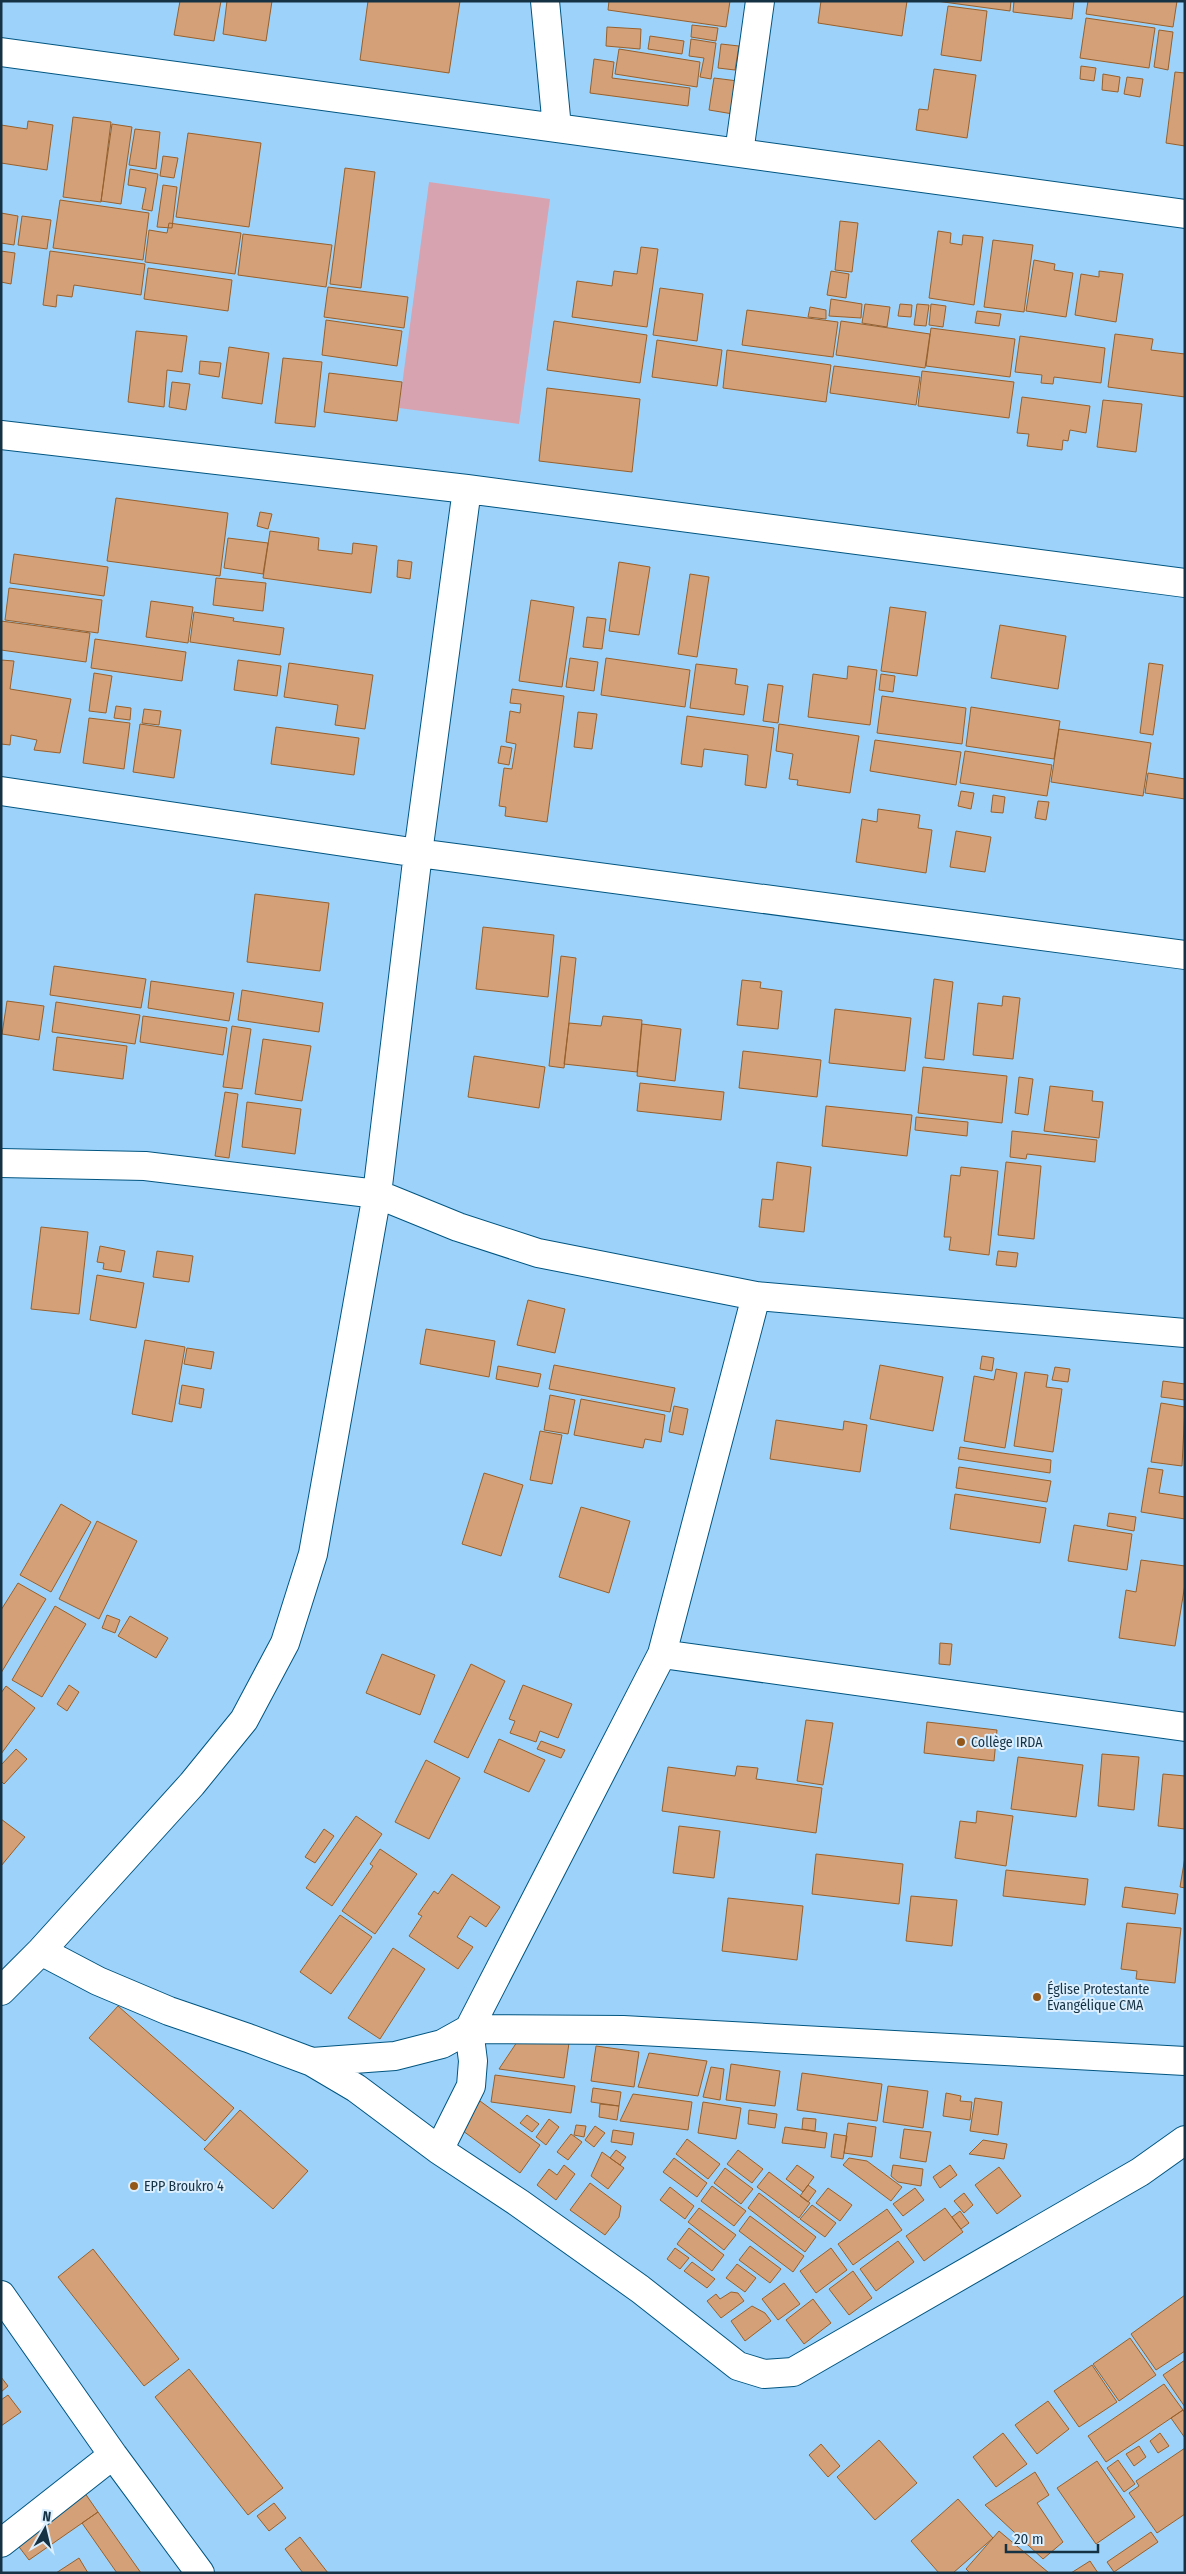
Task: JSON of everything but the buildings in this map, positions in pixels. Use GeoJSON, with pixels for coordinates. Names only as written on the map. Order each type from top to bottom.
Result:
{"type":"FeatureCollection","features":[{"type":"Feature","properties":{"kind":"street"},"geometry":{"type":"LineString","coordinates":[[545,1],[557,128]]}},
{"type":"Feature","properties":{"kind":"street"},"geometry":{"type":"LineString","coordinates":[[739,153],[760,1]]}},
{"type":"Feature","properties":{"kind":"street"},"geometry":{"type":"LineString","coordinates":[[1,52],[1185,214]]}},
{"type":"Feature","properties":{"kind":"street"},"geometry":{"type":"LineString","coordinates":[[1,435],[467,489],[1185,583]]}},
{"type":"Feature","properties":{"kind":"street"},"geometry":{"type":"LineString","coordinates":[[1,1991],[41,1951],[192,1784],[244,1720],[285,1643],[313,1554],[377,1194],[418,854],[467,489]]}},
{"type":"Feature","properties":{"kind":"street"},"geometry":{"type":"LineString","coordinates":[[1,792],[418,854],[1185,955]]}},
{"type":"Feature","properties":{"kind":"street"},"geometry":{"type":"LineString","coordinates":[[1,1163],[145,1166],[377,1194],[458,1227],[538,1253],[756,1296],[1185,1333]]}},
{"type":"Feature","properties":{"kind":"street"},"geometry":{"type":"LineString","coordinates":[[439,2150],[472,2086],[473,2061],[469,2028],[662,1654],[756,1296]]}},
{"type":"Feature","properties":{"kind":"street"},"geometry":{"type":"LineString","coordinates":[[662,1654],[1185,1727]]}},
{"type":"Feature","properties":{"kind":"street"},"geometry":{"type":"LineString","coordinates":[[41,1951],[98,1981],[169,2011],[312,2062],[356,2088],[439,2150],[519,2203],[640,2289],[738,2366],[764,2374],[793,2372],[1140,2172],[1185,2140]]}},
{"type":"Feature","properties":{"kind":"street"},"geometry":{"type":"LineString","coordinates":[[312,2062],[395,2056],[442,2044],[469,2028],[623,2030],[1185,2061]]}},
{"type":"Feature","properties":{"kind":"street"},"geometry":{"type":"LineString","coordinates":[[1,2295],[112,2456],[200,2573]]}},
{"type":"Feature","properties":{"kind":"street"},"geometry":{"type":"LineString","coordinates":[[1,2544],[112,2456]]}},
{"type":"Feature","properties":{"kind":"shaded area"},"geometry":{"type":"Polygon","coordinates":[[[429,182],[550,199],[519,424],[399,408],[429,182]]]}},
{"type":"Feature","properties":{"kind":"place","name":"Collège IRDA"},"geometry":{"type":"Point","coordinates":[961,1742]}},
{"type":"Feature","properties":{"kind":"place","name":"Église Protestante Évangélique CMA"},"geometry":{"type":"Point","coordinates":[1037,1997]}},
{"type":"Feature","properties":{"kind":"place","name":"EPP Broukro 4"},"geometry":{"type":"Point","coordinates":[134,2186]}}]}
